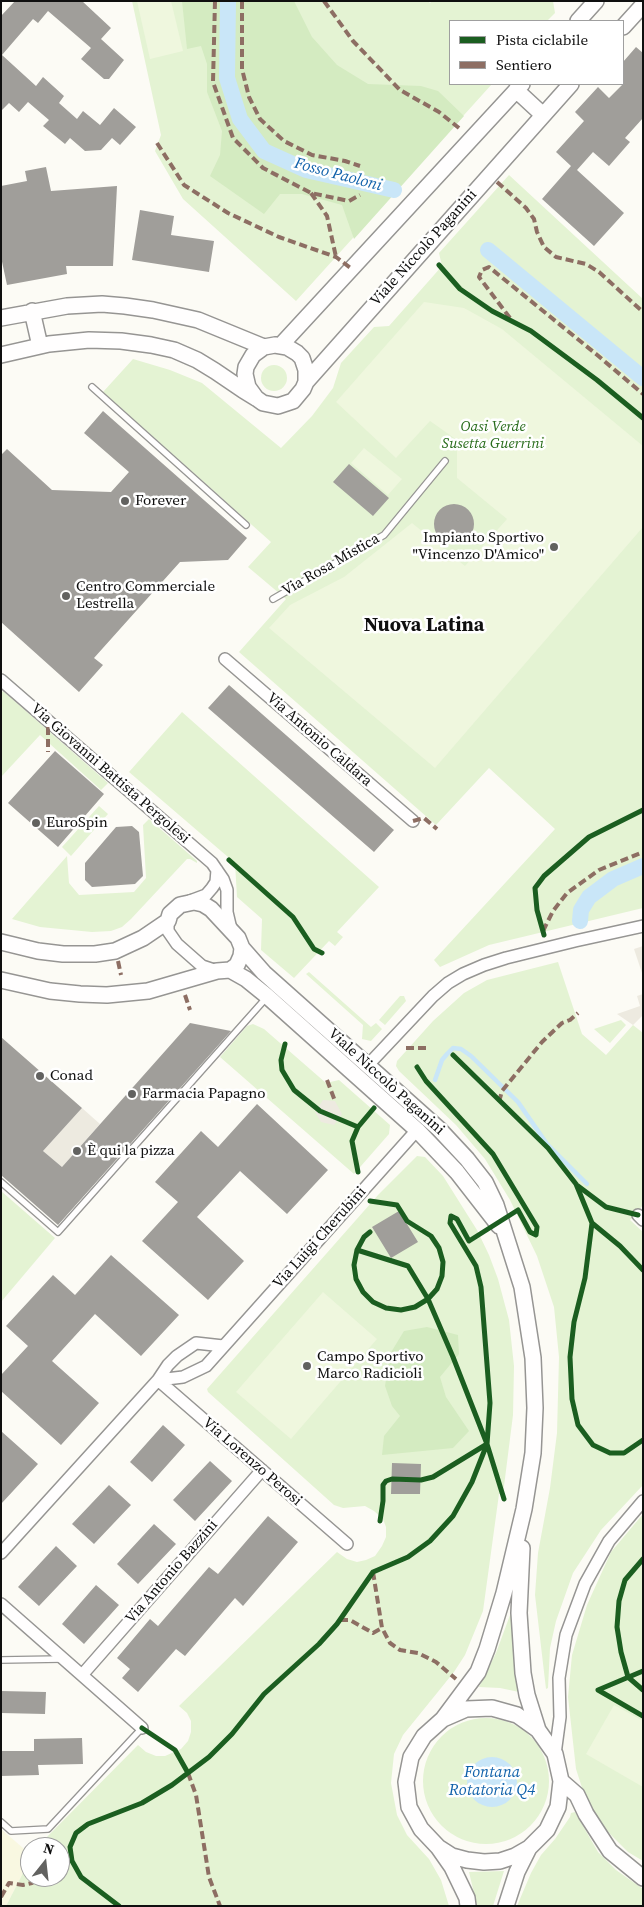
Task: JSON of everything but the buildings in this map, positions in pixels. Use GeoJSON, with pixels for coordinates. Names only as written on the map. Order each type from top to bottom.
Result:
{"type":"FeatureCollection","features":[{"type":"Feature","properties":{"kind":"street"},"geometry":{"type":"LineString","coordinates":[[579,20],[596,1]]}},
{"type":"Feature","properties":{"kind":"street"},"geometry":{"type":"LineString","coordinates":[[624,26],[643,5]]}},
{"type":"Feature","properties":{"kind":"street","name":"Viale Niccolò Paganini"},"geometry":{"type":"LineString","coordinates":[[1,355],[40,346],[75,341],[110,340],[132,342],[182,353],[206,365],[270,405],[286,404],[299,396],[306,382],[570,85]]}},
{"type":"Feature","properties":{"kind":"street"},"geometry":{"type":"LineString","coordinates":[[281,345],[519,87],[543,115]]}},
{"type":"Feature","properties":{"kind":"street"},"geometry":{"type":"LineString","coordinates":[[1,318],[90,304],[125,306],[153,310],[210,324],[264,347]]}},
{"type":"Feature","properties":{"kind":"street"},"geometry":{"type":"LineString","coordinates":[[32,312],[40,346]]}},
{"type":"Feature","properties":{"kind":"street"},"geometry":{"type":"LineString","coordinates":[[256,398],[251,393],[246,381],[246,367],[253,355],[264,347],[281,345],[293,350],[302,358],[306,370],[306,382]]}},
{"type":"Feature","properties":{"kind":"street","name":"Via Antonio Caldara"},"geometry":{"type":"LineString","coordinates":[[225,659],[413,821]]}},
{"type":"Feature","properties":{"kind":"street","name":"Via Giovanni Battista Pergolesi"},"geometry":{"type":"LineString","coordinates":[[1,680],[204,855],[217,870],[227,890],[228,922],[232,930]]}},
{"type":"Feature","properties":{"kind":"street"},"geometry":{"type":"LineString","coordinates":[[1,942],[54,953],[95,954],[115,951],[132,944],[168,921],[174,908],[206,895],[216,882],[217,870]]}},
{"type":"Feature","properties":{"kind":"street","name":"Viale Niccolò Paganini"},"geometry":{"type":"LineString","coordinates":[[188,902],[203,904],[211,910],[232,930],[242,948],[264,973],[439,1129],[467,1159],[485,1182],[496,1206],[522,1287],[533,1358],[535,1408],[533,1453],[524,1509],[502,1600],[484,1657],[478,1672],[469,1686],[443,1719]]}},
{"type":"Feature","properties":{"kind":"street","name":"Viale Niccolò Paganini"},"geometry":{"type":"LineString","coordinates":[[168,921],[168,931],[177,944],[202,966],[246,979],[417,1130],[457,1172],[505,1233]]}},
{"type":"Feature","properties":{"kind":"street"},"geometry":{"type":"LineString","coordinates":[[368,1065],[433,996],[448,983],[484,965],[574,941],[643,926]]}},
{"type":"Feature","properties":{"kind":"street"},"geometry":{"type":"LineString","coordinates":[[1,980],[65,993],[107,995],[158,989],[224,971],[237,964],[242,948]]}},
{"type":"Feature","properties":{"kind":"street","name":"Via Luigi Cherubini"},"geometry":{"type":"LineString","coordinates":[[158,1380],[172,1380],[193,1374],[206,1366],[417,1130]]}},
{"type":"Feature","properties":{"kind":"street"},"geometry":{"type":"LineString","coordinates":[[1,1553],[158,1380],[177,1356],[196,1343],[223,1346]]}},
{"type":"Feature","properties":{"kind":"street","name":"Via Lorenzo Perosi"},"geometry":{"type":"LineString","coordinates":[[158,1380],[347,1544]]}},
{"type":"Feature","properties":{"kind":"street","name":"Via Antonio Bazzini"},"geometry":{"type":"LineString","coordinates":[[82,1675],[262,1470]]}},
{"type":"Feature","properties":{"kind":"street"},"geometry":{"type":"LineString","coordinates":[[438,1847],[460,1858],[484,1862],[500,1860],[515,1856],[529,1848],[547,1830],[558,1807],[561,1781],[555,1754],[560,1717],[559,1678],[566,1635],[585,1584],[609,1541],[643,1500]]}},
{"type":"Feature","properties":{"kind":"street","name":"Viale Niccolò Paganini"},"geometry":{"type":"LineString","coordinates":[[524,1509],[520,1604],[521,1646],[527,1695],[538,1730]]}},
{"type":"Feature","properties":{"kind":"street"},"geometry":{"type":"LineString","coordinates":[[1,1604],[142,1728]]}},
{"type":"Feature","properties":{"kind":"street"},"geometry":{"type":"LineString","coordinates":[[468,1906],[452,1867],[438,1847],[420,1829],[409,1807],[406,1782],[411,1757],[424,1736],[443,1719],[466,1709],[492,1708],[517,1715],[538,1730],[555,1754]]}},
{"type":"Feature","properties":{"kind":"street"},"geometry":{"type":"LineString","coordinates":[[561,1781],[577,1794],[586,1814],[610,1850],[643,1878]]}},
{"type":"Feature","properties":{"kind":"street"},"geometry":{"type":"LineString","coordinates":[[506,1906],[517,1872],[529,1848]]}},
{"type":"Feature","properties":{"kind":"lane"},"geometry":{"type":"LineString","coordinates":[[92,387],[246,526]]}},
{"type":"Feature","properties":{"kind":"lane","name":"Via Rosa Mistica"},"geometry":{"type":"LineString","coordinates":[[274,599],[384,535],[446,461]]}},
{"type":"Feature","properties":{"kind":"lane"},"geometry":{"type":"LineString","coordinates":[[1,1182],[58,1232],[267,996]]}},
{"type":"Feature","properties":{"kind":"lane"},"geometry":{"type":"LineString","coordinates":[[1,1660],[64,1659]]}},
{"type":"Feature","properties":{"kind":"lane"},"geometry":{"type":"LineString","coordinates":[[1,1822],[12,1831],[48,1829],[142,1728]]}},
{"type":"Feature","properties":{"kind":"green space"},"geometry":{"type":"Polygon","coordinates":[[[132,1],[428,1],[430,3],[432,1],[553,1],[555,13],[548,20],[449,20],[449,85],[491,85],[296,301],[183,199],[155,151],[161,135],[132,1]]]}},
{"type":"Feature","properties":{"kind":"green space"},"geometry":{"type":"Polygon","coordinates":[[[137,1],[171,1],[183,51],[150,59],[137,1]]]}},
{"type":"Feature","properties":{"kind":"green space"},"geometry":{"type":"Polygon","coordinates":[[[182,1],[294,1],[312,37],[337,65],[368,84],[421,86],[438,91],[464,116],[354,239],[342,205],[302,194],[280,194],[264,214],[210,176],[220,155],[222,131],[207,92],[207,64],[201,46],[187,49],[182,1]]]}},
{"type":"Feature","properties":{"kind":"green space","name":"Oasi Verde Susetta Guerrini"},"geometry":{"type":"Polygon","coordinates":[[[509,175],[643,299],[643,908],[489,945],[440,967],[434,960],[555,829],[489,768],[436,825],[239,652],[286,599],[248,567],[271,542],[103,392],[133,359],[170,370],[202,383],[281,448],[312,416],[333,388],[341,363],[374,327],[389,326],[442,266],[439,253],[509,175]]]}},
{"type":"Feature","properties":{"kind":"green space","name":"Impianto Sportivo \"Vincenzo D'Amico\""},"geometry":{"type":"Polygon","coordinates":[[[424,302],[464,308],[502,329],[643,446],[643,527],[435,768],[269,628],[290,605],[344,577],[412,523],[465,566],[507,519],[457,478],[457,440],[430,421],[396,458],[336,402],[424,302]]]}},
{"type":"Feature","properties":{"kind":"green space"},"geometry":{"type":"Polygon","coordinates":[[[274,365],[283,369],[287,378],[283,387],[274,391],[265,387],[261,378],[265,369],[274,365]]]}},
{"type":"Feature","properties":{"kind":"green space"},"geometry":{"type":"Polygon","coordinates":[[[364,448],[402,479],[388,495],[351,463],[364,448]]]}},
{"type":"Feature","properties":{"kind":"green space"},"geometry":{"type":"Polygon","coordinates":[[[3,691],[108,783],[101,790],[40,735],[1,777],[1,693],[3,691]]]}},
{"type":"Feature","properties":{"kind":"green space"},"geometry":{"type":"Polygon","coordinates":[[[182,712],[379,887],[337,932],[343,937],[335,946],[329,941],[294,978],[261,950],[262,919],[237,897],[235,863],[129,772],[182,712]]]}},
{"type":"Feature","properties":{"kind":"green space"},"geometry":{"type":"Polygon","coordinates":[[[99,806],[108,814],[71,856],[62,847],[99,806]]]}},
{"type":"Feature","properties":{"kind":"green space"},"geometry":{"type":"Polygon","coordinates":[[[149,819],[197,863],[187,859],[122,927],[111,931],[92,932],[40,927],[12,919],[67,856],[69,883],[79,895],[134,892],[146,878],[143,825],[149,819]]]}},
{"type":"Feature","properties":{"kind":"green space"},"geometry":{"type":"Polygon","coordinates":[[[558,962],[582,1034],[606,1055],[633,1025],[643,1033],[643,1205],[630,1220],[643,1232],[643,1485],[601,1530],[573,1573],[556,1621],[550,1648],[548,1688],[546,1689],[535,1595],[538,1553],[550,1488],[557,1433],[559,1357],[554,1307],[537,1256],[510,1200],[485,1159],[456,1125],[396,1066],[397,1061],[433,1021],[464,993],[487,980],[558,962]]]}},
{"type":"Feature","properties":{"kind":"green space"},"geometry":{"type":"Polygon","coordinates":[[[309,972],[371,1027],[376,1023],[382,1029],[371,1041],[362,1039],[363,1025],[306,974],[309,972]]]}},
{"type":"Feature","properties":{"kind":"green space"},"geometry":{"type":"Polygon","coordinates":[[[400,996],[404,996],[406,1001],[385,1025],[379,1020],[400,996]]]}},
{"type":"Feature","properties":{"kind":"green space"},"geometry":{"type":"Polygon","coordinates":[[[621,1020],[626,1025],[610,1043],[594,1029],[621,1020]]]}},
{"type":"Feature","properties":{"kind":"green space"},"geometry":{"type":"Polygon","coordinates":[[[253,1024],[264,1029],[326,1083],[339,1080],[390,1125],[389,1134],[354,1174],[220,1057],[247,1026],[253,1024]]]}},
{"type":"Feature","properties":{"kind":"green space"},"geometry":{"type":"Polygon","coordinates":[[[417,1156],[425,1157],[443,1176],[477,1230],[498,1279],[509,1320],[514,1366],[513,1415],[503,1494],[499,1494],[483,1611],[465,1655],[454,1672],[403,1735],[394,1754],[391,1783],[397,1815],[407,1835],[429,1859],[441,1880],[449,1906],[6,1906],[20,1879],[20,1887],[70,1887],[70,1837],[47,1837],[138,1745],[146,1752],[156,1756],[165,1756],[181,1749],[188,1741],[191,1732],[191,1721],[187,1713],[179,1706],[337,1552],[347,1559],[357,1562],[375,1556],[382,1546],[386,1537],[386,1527],[383,1519],[365,1506],[343,1508],[334,1505],[208,1392],[207,1389],[378,1195],[417,1156]]]}},
{"type":"Feature","properties":{"kind":"green space"},"geometry":{"type":"Polygon","coordinates":[[[1,1191],[55,1238],[1,1302],[1,1191]]]}},
{"type":"Feature","properties":{"kind":"green space","name":"Campo Sportivo Marco Radicioli"},"geometry":{"type":"Polygon","coordinates":[[[323,1292],[377,1339],[291,1439],[236,1392],[323,1292]]]}},
{"type":"Feature","properties":{"kind":"green space"},"geometry":{"type":"Polygon","coordinates":[[[427,1327],[458,1335],[459,1354],[440,1377],[446,1397],[469,1431],[453,1448],[382,1455],[384,1436],[400,1416],[392,1406],[385,1386],[390,1354],[404,1331],[427,1327]]]}},
{"type":"Feature","properties":{"kind":"green space"},"geometry":{"type":"Polygon","coordinates":[[[643,1514],[643,1861],[628,1852],[596,1820],[586,1800],[576,1769],[568,1697],[572,1655],[587,1605],[611,1552],[643,1514]]]}},
{"type":"Feature","properties":{"kind":"green space"},"geometry":{"type":"Polygon","coordinates":[[[513,1607],[519,1692],[500,1688],[479,1687],[496,1653],[513,1607]]]}},
{"type":"Feature","properties":{"kind":"green space"},"geometry":{"type":"Polygon","coordinates":[[[614,1705],[643,1721],[643,1787],[586,1754],[614,1705]]]}},
{"type":"Feature","properties":{"kind":"green space"},"geometry":{"type":"Polygon","coordinates":[[[486,1718],[510,1723],[531,1736],[544,1757],[549,1781],[544,1805],[531,1826],[510,1839],[486,1844],[462,1839],[441,1826],[428,1805],[423,1781],[428,1757],[441,1736],[462,1723],[486,1718]]]}},
{"type":"Feature","properties":{"kind":"green space"},"geometry":{"type":"Polygon","coordinates":[[[575,1812],[598,1852],[616,1870],[643,1889],[643,1906],[517,1906],[541,1855],[555,1839],[571,1813],[575,1812]]]}},
{"type":"Feature","properties":{"kind":"green space"},"geometry":{"type":"Polygon","coordinates":[[[1,1829],[20,1845],[20,1879],[6,1906],[1,1906],[1,1829]]]}},
{"type":"Feature","properties":{"kind":"green space"},"geometry":{"type":"Polygon","coordinates":[[[504,1871],[493,1906],[477,1906],[469,1872],[504,1871]]]}},
{"type":"Feature","properties":{"kind":"shaded area"},"geometry":{"type":"Polygon","coordinates":[[[643,946],[643,976],[634,949],[643,946]]]}},
{"type":"Feature","properties":{"kind":"shaded area"},"geometry":{"type":"Polygon","coordinates":[[[643,994],[643,1015],[633,1025],[617,1014],[640,1006],[637,996],[643,994]]]}},
{"type":"Feature","properties":{"kind":"shaded area"},"geometry":{"type":"Polygon","coordinates":[[[323,1100],[335,1101],[342,1114],[334,1125],[321,1122],[315,1112],[323,1100]]]}},
{"type":"Feature","properties":{"kind":"shaded area"},"geometry":{"type":"Polygon","coordinates":[[[82,1108],[100,1124],[62,1167],[43,1151],[82,1108]]]}},
{"type":"Feature","properties":{"kind":"water","name":"Fontana Rotatoria Q4"},"geometry":{"type":"Polygon","coordinates":[[[487,1757],[497,1757],[510,1764],[517,1777],[517,1787],[510,1800],[497,1807],[487,1807],[478,1803],[471,1796],[467,1787],[467,1777],[471,1768],[478,1761],[487,1757]]]}},
{"type":"Feature","properties":{"kind":"waterway","name":"Fosso Paoloni"},"geometry":{"type":"LineString","coordinates":[[228,1],[227,78],[240,119],[264,151],[306,170],[394,190]]}},
{"type":"Feature","properties":{"kind":"waterway","name":"Fosso Paoloni"},"geometry":{"type":"LineString","coordinates":[[488,250],[643,378]]}},
{"type":"Feature","properties":{"kind":"waterway","name":"Fosso Paoloni"},"geometry":{"type":"LineString","coordinates":[[580,921],[581,910],[589,897],[613,879],[643,866]]}},
{"type":"Feature","properties":{"kind":"waterway"},"geometry":{"type":"LineString","coordinates":[[435,1080],[442,1060],[447,1054],[453,1048],[461,1049],[471,1056],[518,1102],[547,1144],[587,1184]]}},
{"type":"Feature","properties":{"kind":"marked path"},"geometry":{"type":"LineString","coordinates":[[215,1],[213,82],[233,138],[263,168],[311,193],[349,201],[360,195]]}},
{"type":"Feature","properties":{"kind":"marked path"},"geometry":{"type":"LineString","coordinates":[[242,1],[242,69],[249,97],[260,119],[284,141],[312,155],[345,161],[360,166]]}},
{"type":"Feature","properties":{"kind":"marked path"},"geometry":{"type":"LineString","coordinates":[[324,1],[353,41],[400,90],[439,112],[459,128]]}},
{"type":"Feature","properties":{"kind":"marked path"},"geometry":{"type":"LineString","coordinates":[[157,143],[184,185],[228,213],[279,237],[336,257],[352,269]]}},
{"type":"Feature","properties":{"kind":"marked path"},"geometry":{"type":"LineString","coordinates":[[497,182],[526,208],[534,219],[537,232],[544,247],[556,257],[586,264],[599,272],[643,312]]}},
{"type":"Feature","properties":{"kind":"marked path"},"geometry":{"type":"LineString","coordinates":[[311,193],[327,216],[336,257]]}},
{"type":"Feature","properties":{"kind":"marked path"},"geometry":{"type":"LineString","coordinates":[[510,318],[479,277],[482,270],[489,267],[643,394]]}},
{"type":"Feature","properties":{"kind":"marked path"},"geometry":{"type":"LineString","coordinates":[[48,727],[48,752]]}},
{"type":"Feature","properties":{"kind":"marked path"},"geometry":{"type":"LineString","coordinates":[[413,821],[424,818],[437,829]]}},
{"type":"Feature","properties":{"kind":"marked path"},"geometry":{"type":"LineString","coordinates":[[543,931],[553,911],[567,893],[599,870],[643,852]]}},
{"type":"Feature","properties":{"kind":"marked path"},"geometry":{"type":"LineString","coordinates":[[118,961],[121,975]]}},
{"type":"Feature","properties":{"kind":"marked path"},"geometry":{"type":"LineString","coordinates":[[185,995],[190,1010]]}},
{"type":"Feature","properties":{"kind":"marked path"},"geometry":{"type":"LineString","coordinates":[[499,1102],[502,1091],[542,1042],[562,1023],[570,1020],[578,1013]]}},
{"type":"Feature","properties":{"kind":"marked path"},"geometry":{"type":"LineString","coordinates":[[406,1048],[427,1048]]}},
{"type":"Feature","properties":{"kind":"marked path"},"geometry":{"type":"LineString","coordinates":[[327,1080],[335,1101]]}},
{"type":"Feature","properties":{"kind":"marked path"},"geometry":{"type":"LineString","coordinates":[[373,1572],[382,1628],[390,1643],[400,1650],[418,1653],[436,1662],[456,1679]]}},
{"type":"Feature","properties":{"kind":"marked path"},"geometry":{"type":"LineString","coordinates":[[340,1620],[350,1620],[373,1633],[382,1628]]}},
{"type":"Feature","properties":{"kind":"marked path"},"geometry":{"type":"LineString","coordinates":[[188,1773],[196,1795],[209,1877],[220,1906]]}},
{"type":"Feature","properties":{"kind":"marked path"},"geometry":{"type":"LineString","coordinates":[[1,1897],[9,1883],[20,1885]]}},
{"type":"Feature","properties":{"kind":"cycle path"},"geometry":{"type":"LineString","coordinates":[[439,265],[460,289],[492,311],[531,331],[597,380],[643,418]]}},
{"type":"Feature","properties":{"kind":"cycle path"},"geometry":{"type":"LineString","coordinates":[[544,935],[537,910],[535,888],[544,876],[589,837],[643,810]]}},
{"type":"Feature","properties":{"kind":"cycle path"},"geometry":{"type":"LineString","coordinates":[[229,860],[293,917],[314,949],[322,953]]}},
{"type":"Feature","properties":{"kind":"cycle path"},"geometry":{"type":"LineString","coordinates":[[285,1044],[281,1060],[282,1070],[294,1090],[320,1111],[358,1127]]}},
{"type":"Feature","properties":{"kind":"cycle path"},"geometry":{"type":"LineString","coordinates":[[453,1055],[548,1148],[576,1184],[592,1223],[585,1278],[574,1322],[570,1357],[572,1399],[578,1425],[593,1445],[610,1453],[624,1453],[643,1440]]}},
{"type":"Feature","properties":{"kind":"cycle path"},"geometry":{"type":"LineString","coordinates":[[119,1906],[81,1877],[72,1861],[70,1847],[76,1833],[88,1824],[142,1803],[172,1785],[209,1757],[232,1734],[264,1694],[319,1644],[337,1624],[373,1572],[408,1557],[430,1541],[453,1516],[472,1482],[487,1444],[490,1403],[481,1287],[476,1266],[450,1223],[451,1216],[457,1219],[469,1241],[518,1210],[530,1232],[536,1235],[537,1227],[493,1154],[426,1081],[417,1067]]}},
{"type":"Feature","properties":{"kind":"cycle path"},"geometry":{"type":"LineString","coordinates":[[358,1172],[352,1141],[358,1127],[374,1108]]}},
{"type":"Feature","properties":{"kind":"cycle path"},"geometry":{"type":"LineString","coordinates":[[578,1186],[606,1207],[638,1215]]}},
{"type":"Feature","properties":{"kind":"cycle path"},"geometry":{"type":"LineString","coordinates":[[370,1201],[397,1205],[407,1221],[431,1236],[439,1248],[443,1262],[442,1276],[437,1289],[428,1299],[415,1307],[401,1310],[386,1308],[373,1302],[363,1292],[356,1279],[354,1265],[357,1250],[364,1237],[370,1232]]}},
{"type":"Feature","properties":{"kind":"cycle path"},"geometry":{"type":"LineString","coordinates":[[592,1223],[620,1246],[643,1270]]}},
{"type":"Feature","properties":{"kind":"cycle path"},"geometry":{"type":"LineString","coordinates":[[357,1250],[408,1266],[428,1299],[487,1444],[504,1499]]}},
{"type":"Feature","properties":{"kind":"cycle path"},"geometry":{"type":"LineString","coordinates":[[380,1521],[383,1485],[386,1481],[392,1479],[421,1480],[433,1477],[487,1444]]}},
{"type":"Feature","properties":{"kind":"cycle path"},"geometry":{"type":"LineString","coordinates":[[643,1559],[625,1580],[619,1601],[617,1627],[628,1677],[643,1690]]}},
{"type":"Feature","properties":{"kind":"cycle path"},"geometry":{"type":"LineString","coordinates":[[643,1671],[598,1690],[643,1716]]}},
{"type":"Feature","properties":{"kind":"cycle path"},"geometry":{"type":"LineString","coordinates":[[142,1728],[175,1750],[188,1773]]}},
{"type":"Feature","properties":{"kind":"place","name":"Forever"},"geometry":{"type":"Point","coordinates":[125,501]}},
{"type":"Feature","properties":{"kind":"place","name":"Impianto Sportivo \"Vincenzo D'Amico\""},"geometry":{"type":"Point","coordinates":[554,547]}},
{"type":"Feature","properties":{"kind":"place","name":"Centro Commerciale Lestrella"},"geometry":{"type":"Point","coordinates":[66,596]}},
{"type":"Feature","properties":{"kind":"place","name":"EuroSpin"},"geometry":{"type":"Point","coordinates":[36,823]}},
{"type":"Feature","properties":{"kind":"place","name":"Conad"},"geometry":{"type":"Point","coordinates":[40,1076]}},
{"type":"Feature","properties":{"kind":"place","name":"Farmacia Papagno"},"geometry":{"type":"Point","coordinates":[132,1094]}},
{"type":"Feature","properties":{"kind":"place","name":"È qui la pizza"},"geometry":{"type":"Point","coordinates":[77,1151]}},
{"type":"Feature","properties":{"kind":"place","name":"Campo Sportivo Marco Radicioli"},"geometry":{"type":"Point","coordinates":[307,1366]}},
{"type":"Feature","properties":{"kind":"district","name":"Nuova Latina"},"geometry":{"type":"Point","coordinates":[424,626]}}]}
